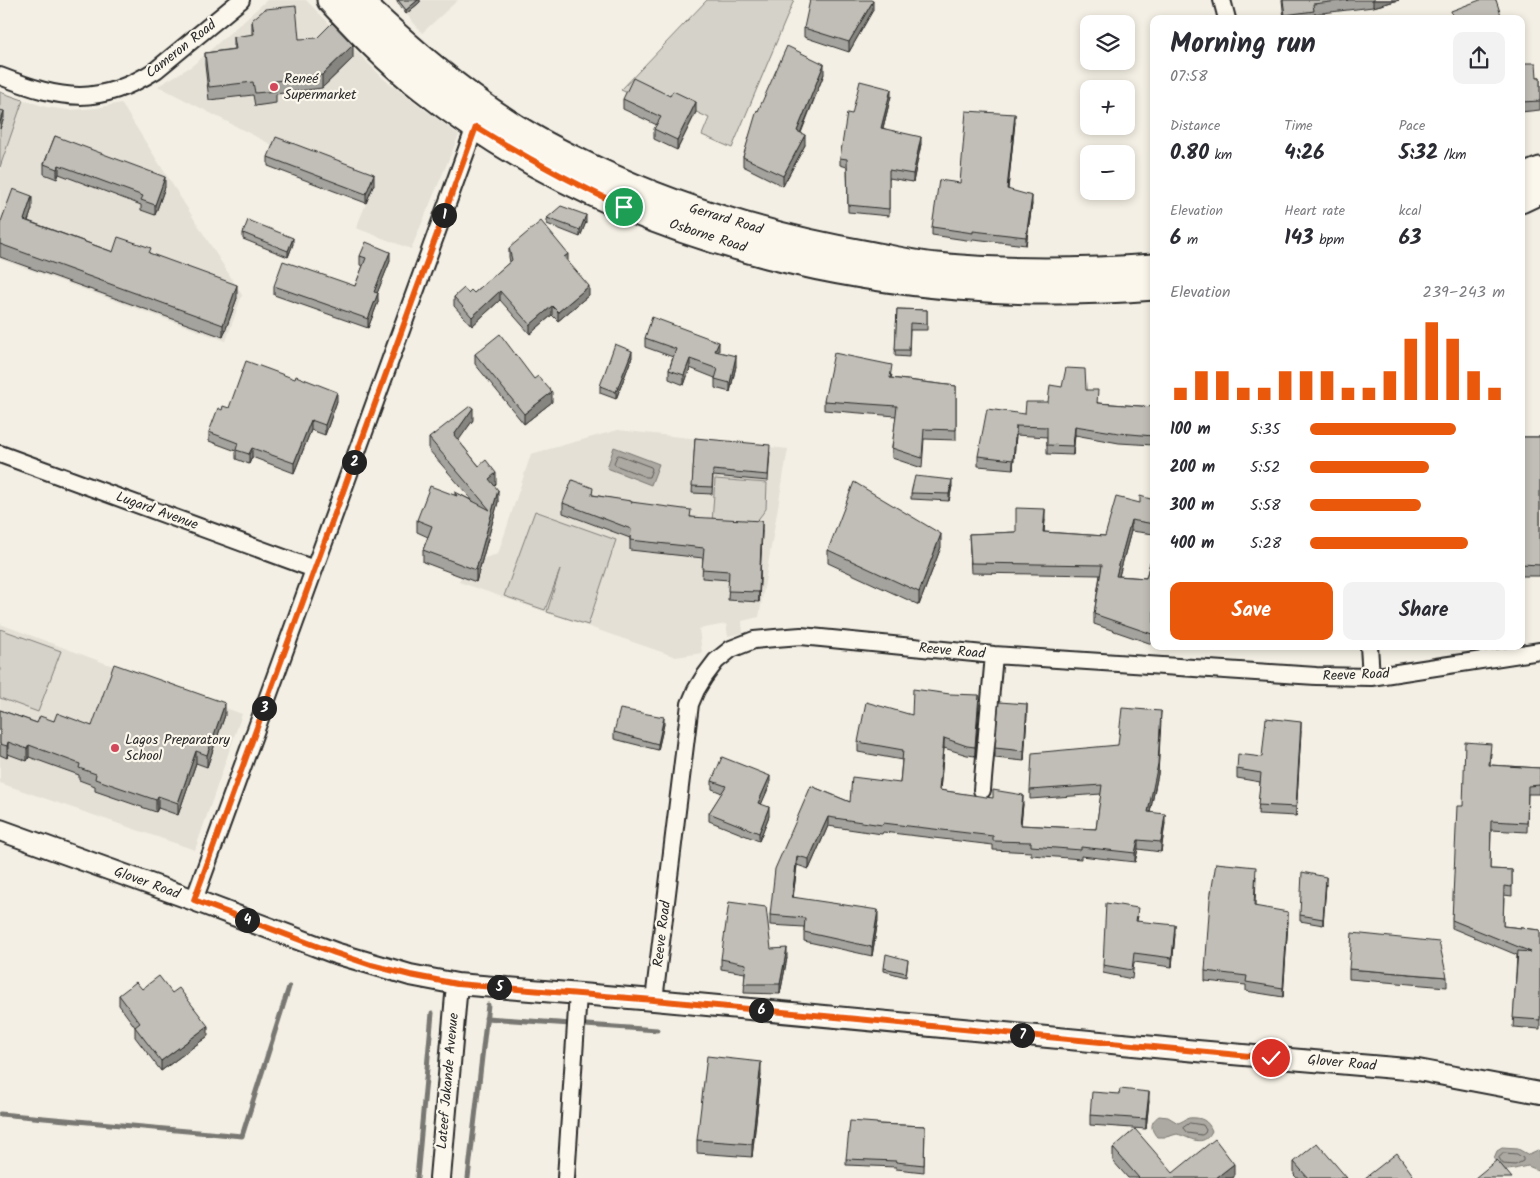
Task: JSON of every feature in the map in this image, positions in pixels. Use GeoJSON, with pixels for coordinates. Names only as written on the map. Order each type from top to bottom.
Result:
{"type":"FeatureCollection","features":[{"type":"Feature","properties":{"kind":"main road","name":"Osborne Road"},"geometry":{"type":"LineString","coordinates":[[330,0],[368,41],[394,64],[422,88],[476,127],[520,155],[565,179],[624,207],[682,229],[771,256],[874,277],[927,284],[983,289],[1056,292],[1150,287]]}},
{"type":"Feature","properties":{"kind":"main road","name":"Gerrard Road"},"geometry":{"type":"LineString","coordinates":[[358,0],[438,72],[478,103],[519,130],[552,149],[611,177],[658,197],[714,217],[818,244],[934,266],[1049,272],[1150,267]]}},
{"type":"Feature","properties":{"kind":"main road"},"geometry":{"type":"LineString","coordinates":[[1525,176],[1540,170]]}},
{"type":"Feature","properties":{"kind":"main road"},"geometry":{"type":"LineString","coordinates":[[1525,198],[1540,192]]}},
{"type":"Feature","properties":{"kind":"street","name":"Cameron Road"},"geometry":{"type":"LineString","coordinates":[[0,76],[56,94],[87,96],[115,92],[134,84],[156,70],[241,0]]}},
{"type":"Feature","properties":{"kind":"street"},"geometry":{"type":"LineString","coordinates":[[1222,0],[1226,15]]}},
{"type":"Feature","properties":{"kind":"street"},"geometry":{"type":"LineString","coordinates":[[194,900],[476,127]]}},
{"type":"Feature","properties":{"kind":"street","name":"Lugard Avenue"},"geometry":{"type":"LineString","coordinates":[[0,454],[314,568]]}},
{"type":"Feature","properties":{"kind":"street","name":"Reeve Road"},"geometry":{"type":"LineString","coordinates":[[654,1000],[690,704],[696,690],[716,661],[731,649],[754,640],[801,636],[994,655],[1316,676],[1371,677],[1540,651]]}},
{"type":"Feature","properties":{"kind":"street"},"geometry":{"type":"LineString","coordinates":[[1369,650],[1371,677]]}},
{"type":"Feature","properties":{"kind":"street"},"geometry":{"type":"LineString","coordinates":[[982,790],[994,655]]}},
{"type":"Feature","properties":{"kind":"street","name":"Glover Road"},"geometry":{"type":"LineString","coordinates":[[0,830],[335,953],[410,975],[457,984],[654,1000],[1418,1070],[1540,1093]]}},
{"type":"Feature","properties":{"kind":"street","name":"Lateef Jakande Avenue"},"geometry":{"type":"LineString","coordinates":[[440,1178],[457,984]]}},
{"type":"Feature","properties":{"kind":"street"},"geometry":{"type":"LineString","coordinates":[[566,1178],[578,994]]}},
{"type":"Feature","properties":{"kind":"shaded area"},"geometry":{"type":"Polygon","coordinates":[[[267,0],[306,0],[385,80],[459,135],[411,249],[356,228],[374,184],[276,147],[158,86],[192,66],[267,0]]]}},
{"type":"Feature","properties":{"kind":"shaded area"},"geometry":{"type":"Polygon","coordinates":[[[395,0],[458,0],[422,33],[395,0]]]}},
{"type":"Feature","properties":{"kind":"shaded area"},"geometry":{"type":"Polygon","coordinates":[[[707,0],[794,0],[732,148],[702,135],[709,118],[673,101],[630,94],[621,90],[707,0]]]}},
{"type":"Feature","properties":{"kind":"shaded area"},"geometry":{"type":"Polygon","coordinates":[[[0,92],[46,107],[69,110],[96,108],[121,103],[242,295],[226,341],[0,259],[0,92]]]}},
{"type":"Feature","properties":{"kind":"shaded area"},"geometry":{"type":"Polygon","coordinates":[[[0,92],[23,100],[0,167],[0,129],[4,118],[0,116],[0,92]]]}},
{"type":"Feature","properties":{"kind":"shaded area"},"geometry":{"type":"Polygon","coordinates":[[[618,430],[788,449],[759,617],[742,621],[743,633],[728,636],[726,624],[699,629],[702,653],[676,657],[459,582],[467,563],[498,554],[531,454],[618,430]]]}},
{"type":"Feature","properties":{"kind":"shaded area"},"geometry":{"type":"Polygon","coordinates":[[[715,479],[767,483],[766,509],[753,526],[712,523],[715,479]]]}},
{"type":"Feature","properties":{"kind":"shaded area"},"geometry":{"type":"Polygon","coordinates":[[[535,511],[616,540],[588,625],[547,612],[560,570],[545,610],[504,596],[535,511]]]}},
{"type":"Feature","properties":{"kind":"shaded area","name":"Lagos Preparatory School"},"geometry":{"type":"Polygon","coordinates":[[[0,624],[242,714],[195,850],[0,783],[0,624]]]}},
{"type":"Feature","properties":{"kind":"shaded area"},"geometry":{"type":"Polygon","coordinates":[[[0,629],[61,651],[38,712],[0,698],[0,629]]]}},
{"type":"Feature","properties":{"kind":"water"},"geometry":{"type":"Polygon","coordinates":[[[614,447],[659,464],[651,485],[607,468],[614,447]]]}},
{"type":"Feature","properties":{"kind":"water"},"geometry":{"type":"Polygon","coordinates":[[[1159,1116],[1168,1117],[1178,1123],[1189,1118],[1197,1118],[1206,1122],[1212,1131],[1205,1139],[1200,1141],[1177,1134],[1157,1137],[1152,1126],[1159,1116]]]}},
{"type":"Feature","properties":{"kind":"water"},"geometry":{"type":"Polygon","coordinates":[[[1502,1148],[1518,1149],[1529,1155],[1540,1150],[1540,1171],[1528,1166],[1508,1170],[1500,1168],[1494,1158],[1497,1151],[1502,1148]]]}},
{"type":"Feature","properties":{"kind":"building"},"geometry":{"type":"Polygon","coordinates":[[[398,0],[418,0],[406,10],[398,0]]]}},
{"type":"Feature","properties":{"kind":"building"},"geometry":{"type":"Polygon","coordinates":[[[810,0],[873,1],[849,42],[804,28],[810,0]]]}},
{"type":"Feature","properties":{"kind":"building"},"geometry":{"type":"Polygon","coordinates":[[[1283,0],[1348,0],[1313,4],[1314,11],[1285,15],[1283,0]]]}},
{"type":"Feature","properties":{"kind":"building"},"geometry":{"type":"Polygon","coordinates":[[[1480,0],[1496,0],[1501,15],[1452,15],[1451,11],[1480,0]]]}},
{"type":"Feature","properties":{"kind":"building"},"geometry":{"type":"Polygon","coordinates":[[[296,6],[299,39],[317,38],[332,23],[353,45],[322,75],[275,81],[276,91],[255,93],[253,82],[209,87],[205,53],[236,49],[234,37],[254,34],[252,20],[265,9],[296,6]]]}},
{"type":"Feature","properties":{"kind":"building"},"geometry":{"type":"Polygon","coordinates":[[[787,46],[824,64],[797,131],[805,135],[783,176],[743,157],[757,110],[787,46]]]}},
{"type":"Feature","properties":{"kind":"building"},"geometry":{"type":"Polygon","coordinates":[[[1525,63],[1536,63],[1537,77],[1540,77],[1540,101],[1525,102],[1525,63]]]}},
{"type":"Feature","properties":{"kind":"building"},"geometry":{"type":"Polygon","coordinates":[[[633,78],[670,96],[673,91],[696,102],[677,140],[654,129],[661,117],[623,99],[633,78]]]}},
{"type":"Feature","properties":{"kind":"building"},"geometry":{"type":"Polygon","coordinates":[[[860,81],[891,89],[881,128],[921,137],[913,174],[889,170],[889,209],[848,205],[847,159],[840,158],[847,113],[852,114],[860,81]]]}},
{"type":"Feature","properties":{"kind":"building"},"geometry":{"type":"Polygon","coordinates":[[[0,110],[4,111],[0,122],[0,110]]]}},
{"type":"Feature","properties":{"kind":"building"},"geometry":{"type":"Polygon","coordinates":[[[966,111],[1015,114],[1007,189],[1032,196],[1026,237],[973,231],[973,233],[932,227],[939,180],[960,183],[966,111]]]}},
{"type":"Feature","properties":{"kind":"building"},"geometry":{"type":"Polygon","coordinates":[[[55,136],[165,177],[155,205],[141,200],[143,196],[59,165],[57,169],[44,164],[55,136]]]}},
{"type":"Feature","properties":{"kind":"building"},"geometry":{"type":"Polygon","coordinates":[[[276,137],[374,174],[366,194],[268,157],[276,137]]]}},
{"type":"Feature","properties":{"kind":"building"},"geometry":{"type":"Polygon","coordinates":[[[13,189],[32,196],[24,220],[113,252],[118,237],[151,248],[149,253],[237,285],[223,325],[0,244],[0,224],[13,189]]]}},
{"type":"Feature","properties":{"kind":"building"},"geometry":{"type":"Polygon","coordinates":[[[561,206],[586,215],[580,230],[547,218],[561,206]]]}},
{"type":"Feature","properties":{"kind":"building"},"geometry":{"type":"Polygon","coordinates":[[[248,220],[293,238],[288,251],[243,233],[248,220]]]}},
{"type":"Feature","properties":{"kind":"building"},"geometry":{"type":"Polygon","coordinates":[[[541,221],[568,254],[564,257],[589,286],[558,312],[552,306],[530,325],[500,291],[472,317],[454,297],[464,288],[468,293],[471,290],[474,293],[512,260],[509,248],[541,221]]]}},
{"type":"Feature","properties":{"kind":"building"},"geometry":{"type":"Polygon","coordinates":[[[366,242],[390,252],[374,292],[378,293],[368,319],[274,286],[283,261],[355,286],[366,258],[360,256],[366,242]]]}},
{"type":"Feature","properties":{"kind":"building"},"geometry":{"type":"Polygon","coordinates":[[[897,309],[927,310],[927,324],[910,323],[909,350],[895,350],[897,309]]]}},
{"type":"Feature","properties":{"kind":"building"},"geometry":{"type":"Polygon","coordinates":[[[652,317],[719,342],[715,351],[736,356],[730,383],[715,379],[718,369],[690,359],[684,375],[669,370],[676,349],[645,338],[652,317]]]}},
{"type":"Feature","properties":{"kind":"building"},"geometry":{"type":"Polygon","coordinates":[[[500,334],[534,379],[538,376],[552,392],[524,414],[475,354],[500,334]]]}},
{"type":"Feature","properties":{"kind":"building"},"geometry":{"type":"Polygon","coordinates":[[[615,344],[632,351],[616,392],[600,386],[615,344]]]}},
{"type":"Feature","properties":{"kind":"building"},"geometry":{"type":"Polygon","coordinates":[[[834,353],[892,365],[890,378],[956,386],[956,430],[924,429],[922,458],[892,448],[897,406],[824,401],[834,353]]]}},
{"type":"Feature","properties":{"kind":"building"},"geometry":{"type":"Polygon","coordinates":[[[246,361],[295,379],[296,376],[337,392],[325,425],[311,420],[294,463],[252,448],[249,454],[236,450],[238,443],[209,432],[218,408],[222,410],[223,406],[229,408],[246,361]]]}},
{"type":"Feature","properties":{"kind":"building"},"geometry":{"type":"Polygon","coordinates":[[[1066,368],[1085,369],[1086,390],[1098,390],[1097,403],[1150,407],[1150,436],[1075,426],[1073,446],[1047,445],[1047,427],[1016,426],[1013,460],[978,456],[987,409],[1025,414],[1026,402],[1048,402],[1050,385],[1062,387],[1066,368]]]}},
{"type":"Feature","properties":{"kind":"building"},"geometry":{"type":"Polygon","coordinates":[[[470,406],[473,408],[454,435],[479,466],[486,460],[496,473],[489,479],[498,490],[476,570],[423,550],[432,526],[417,520],[430,486],[457,496],[455,492],[490,510],[429,438],[470,406]]]}},
{"type":"Feature","properties":{"kind":"building"},"geometry":{"type":"Polygon","coordinates":[[[1525,437],[1540,437],[1540,565],[1525,564],[1525,437]]]}},
{"type":"Feature","properties":{"kind":"building"},"geometry":{"type":"Polygon","coordinates":[[[695,438],[770,445],[768,475],[713,470],[712,487],[692,486],[695,438]]]}},
{"type":"Feature","properties":{"kind":"building"},"geometry":{"type":"Polygon","coordinates":[[[915,476],[952,480],[949,494],[911,493],[915,476]]]}},
{"type":"Feature","properties":{"kind":"building"},"geometry":{"type":"Polygon","coordinates":[[[572,480],[593,488],[592,495],[691,510],[690,517],[762,521],[759,592],[728,591],[729,571],[702,569],[704,548],[630,540],[631,529],[563,503],[572,480]]]}},
{"type":"Feature","properties":{"kind":"building"},"geometry":{"type":"Polygon","coordinates":[[[854,482],[941,534],[919,592],[828,550],[854,482]]]}},
{"type":"Feature","properties":{"kind":"building"},"geometry":{"type":"Polygon","coordinates":[[[1140,496],[1150,499],[1150,523],[1131,520],[1116,576],[1146,578],[1150,563],[1150,633],[1094,614],[1102,565],[971,563],[969,534],[1016,532],[1016,508],[1045,509],[1043,532],[1105,536],[1116,497],[1140,503],[1140,496]]]}},
{"type":"Feature","properties":{"kind":"building"},"geometry":{"type":"Polygon","coordinates":[[[114,664],[225,703],[207,755],[196,751],[178,803],[158,796],[156,800],[95,779],[96,774],[79,768],[80,764],[29,745],[27,749],[8,742],[7,746],[0,744],[0,710],[37,723],[40,716],[54,721],[57,713],[92,726],[114,664]]]}},
{"type":"Feature","properties":{"kind":"building"},"geometry":{"type":"Polygon","coordinates":[[[913,689],[950,694],[979,695],[975,747],[944,738],[939,790],[993,798],[993,790],[1023,795],[1020,825],[1096,829],[1102,785],[1030,790],[1032,753],[1118,745],[1122,708],[1161,711],[1158,764],[1148,812],[1165,814],[1161,842],[1138,840],[1135,853],[1081,847],[1081,850],[1031,846],[1031,842],[993,841],[993,836],[883,823],[882,825],[828,817],[809,859],[797,856],[792,897],[878,910],[872,947],[804,932],[805,918],[770,915],[775,869],[811,786],[850,802],[852,777],[900,783],[903,750],[858,742],[866,702],[912,715],[913,689]]]}},
{"type":"Feature","properties":{"kind":"building"},"geometry":{"type":"Polygon","coordinates":[[[999,702],[1027,704],[1024,751],[995,748],[999,702]]]}},
{"type":"Feature","properties":{"kind":"building"},"geometry":{"type":"Polygon","coordinates":[[[620,709],[664,717],[658,744],[614,732],[620,709]]]}},
{"type":"Feature","properties":{"kind":"building"},"geometry":{"type":"Polygon","coordinates":[[[1266,718],[1301,722],[1296,807],[1258,805],[1261,773],[1237,769],[1238,754],[1262,757],[1266,718]]]}},
{"type":"Feature","properties":{"kind":"building"},"geometry":{"type":"Polygon","coordinates":[[[1465,742],[1491,744],[1489,765],[1540,768],[1540,785],[1528,786],[1527,823],[1491,821],[1490,869],[1512,870],[1512,887],[1504,886],[1503,926],[1540,930],[1540,1020],[1513,1018],[1518,951],[1531,952],[1452,920],[1457,806],[1463,806],[1465,742]]]}},
{"type":"Feature","properties":{"kind":"building"},"geometry":{"type":"Polygon","coordinates":[[[722,757],[770,776],[758,803],[769,807],[759,833],[709,813],[726,786],[712,781],[722,757]]]}},
{"type":"Feature","properties":{"kind":"building"},"geometry":{"type":"Polygon","coordinates":[[[1216,863],[1256,867],[1254,906],[1288,912],[1283,988],[1246,982],[1247,976],[1205,971],[1210,899],[1216,863]]]}},
{"type":"Feature","properties":{"kind":"building"},"geometry":{"type":"Polygon","coordinates":[[[1302,872],[1326,877],[1323,919],[1300,915],[1302,872]]]}},
{"type":"Feature","properties":{"kind":"building"},"geometry":{"type":"Polygon","coordinates":[[[729,902],[766,907],[771,949],[787,948],[780,984],[744,984],[746,964],[721,959],[729,902]]]}},
{"type":"Feature","properties":{"kind":"building"},"geometry":{"type":"Polygon","coordinates":[[[1106,903],[1138,908],[1136,921],[1175,925],[1172,958],[1134,953],[1132,970],[1103,965],[1106,903]]]}},
{"type":"Feature","properties":{"kind":"building"},"geometry":{"type":"Polygon","coordinates":[[[1352,933],[1439,942],[1447,977],[1349,969],[1352,933]]]}},
{"type":"Feature","properties":{"kind":"building"},"geometry":{"type":"Polygon","coordinates":[[[886,954],[908,960],[906,973],[884,968],[886,954]]]}},
{"type":"Feature","properties":{"kind":"building"},"geometry":{"type":"Polygon","coordinates":[[[159,976],[172,993],[179,988],[208,1026],[161,1061],[135,1027],[140,1023],[119,995],[136,982],[142,989],[159,976]]]}},
{"type":"Feature","properties":{"kind":"building"},"geometry":{"type":"Polygon","coordinates":[[[707,1056],[761,1062],[752,1144],[697,1140],[707,1056]]]}},
{"type":"Feature","properties":{"kind":"building"},"geometry":{"type":"Polygon","coordinates":[[[1120,1089],[1149,1092],[1146,1119],[1090,1115],[1092,1092],[1119,1094],[1120,1089]]]}},
{"type":"Feature","properties":{"kind":"building"},"geometry":{"type":"Polygon","coordinates":[[[850,1121],[925,1126],[924,1165],[896,1161],[846,1159],[850,1121]]]}},
{"type":"Feature","properties":{"kind":"building"},"geometry":{"type":"Polygon","coordinates":[[[1135,1129],[1173,1173],[1215,1139],[1234,1164],[1216,1178],[1139,1178],[1113,1148],[1135,1129]]]}},
{"type":"Feature","properties":{"kind":"building"},"geometry":{"type":"Polygon","coordinates":[[[1317,1143],[1347,1178],[1308,1178],[1294,1162],[1317,1143]]]}},
{"type":"Feature","properties":{"kind":"building"},"geometry":{"type":"Polygon","coordinates":[[[1397,1153],[1415,1178],[1365,1178],[1397,1153]]]}},
{"type":"Feature","properties":{"kind":"building"},"geometry":{"type":"Polygon","coordinates":[[[1497,1160],[1512,1178],[1475,1178],[1497,1160]]]}},
{"type":"Feature","properties":{"kind":"waterway"},"geometry":{"type":"LineString","coordinates":[[0,1114],[242,1136],[289,987]]}},
{"type":"Feature","properties":{"kind":"waterway"},"geometry":{"type":"LineString","coordinates":[[468,1178],[488,1005]]}},
{"type":"Feature","properties":{"kind":"waterway"},"geometry":{"type":"LineString","coordinates":[[417,1178],[432,1013]]}},
{"type":"Feature","properties":{"kind":"waterway"},"geometry":{"type":"LineString","coordinates":[[486,1018],[657,1030]]}},
{"type":"Feature","properties":{"kind":"place","name":"Reneé Supermarket"},"geometry":{"type":"Point","coordinates":[274,87]}},
{"type":"Feature","properties":{"kind":"place","name":"Lagos Preparatory School"},"geometry":{"type":"Point","coordinates":[115,748]}},
{"type":"Feature","properties":{"kind":"route"},"geometry":{"type":"LineString","coordinates":[[624,207],[520,155],[476,127],[194,900],[371,965],[457,984],[654,1000],[1271,1058]]}}]}
